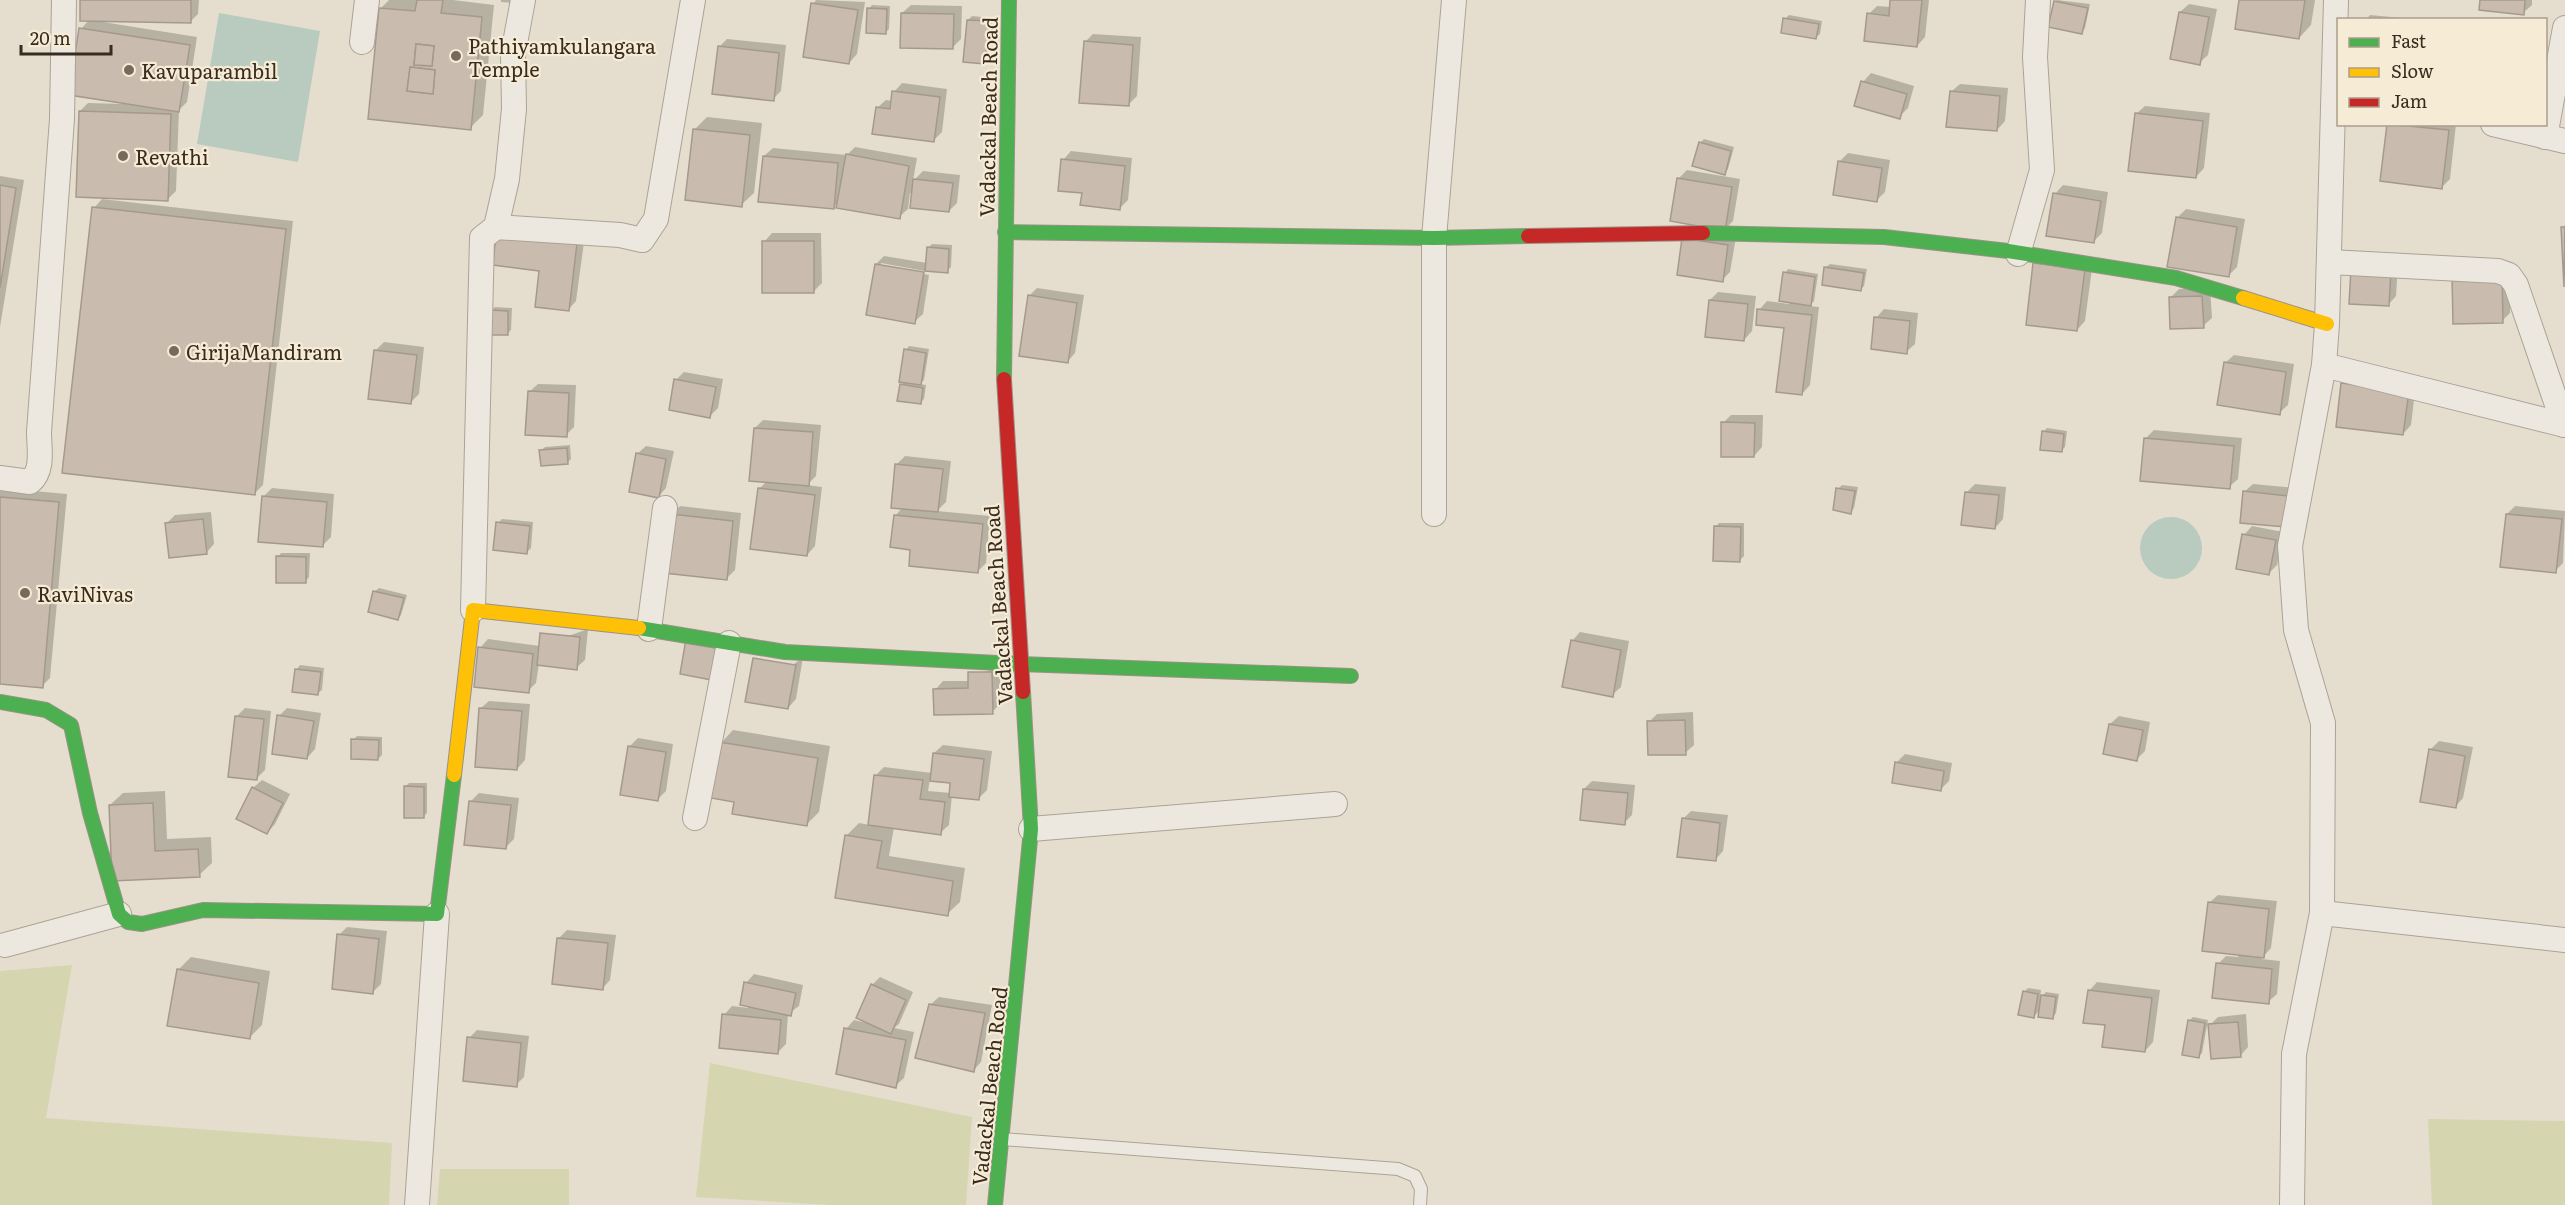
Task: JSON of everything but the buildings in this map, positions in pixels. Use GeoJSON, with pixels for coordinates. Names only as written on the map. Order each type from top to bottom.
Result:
{"type":"FeatureCollection","features":[{"type":"Feature","properties":{"kind":"street"},"geometry":{"type":"LineString","coordinates":[[0,478],[30,482],[39,469],[39,432],[62,119],[64,0]]}},
{"type":"Feature","properties":{"kind":"street"},"geometry":{"type":"LineString","coordinates":[[362,42],[367,0]]}},
{"type":"Feature","properties":{"kind":"street"},"geometry":{"type":"LineString","coordinates":[[417,1205],[437,914],[473,610],[480,256],[482,238],[496,227],[507,179],[513,109],[513,54],[523,0]]}},
{"type":"Feature","properties":{"kind":"street"},"geometry":{"type":"LineString","coordinates":[[496,227],[620,235],[642,240],[656,219],[693,0]]}},
{"type":"Feature","properties":{"kind":"street","name":"Vadackal Beach Road"},"geometry":{"type":"LineString","coordinates":[[995,1205],[1000,1139],[1016,1012],[1031,829],[1003,365],[1009,0]]}},
{"type":"Feature","properties":{"kind":"street"},"geometry":{"type":"LineString","coordinates":[[1434,514],[1434,238],[1454,0]]}},
{"type":"Feature","properties":{"kind":"street"},"geometry":{"type":"LineString","coordinates":[[2018,254],[2042,170],[2035,57],[2038,0]]}},
{"type":"Feature","properties":{"kind":"street"},"geometry":{"type":"LineString","coordinates":[[2292,1205],[2294,1054],[2322,913],[2324,723],[2296,630],[2290,546],[2324,365],[2330,262],[2336,0]]}},
{"type":"Feature","properties":{"kind":"street"},"geometry":{"type":"LineString","coordinates":[[2501,126],[2555,139],[2565,28]]}},
{"type":"Feature","properties":{"kind":"street"},"geometry":{"type":"LineString","coordinates":[[1005,232],[1434,238],[1713,233],[1884,237],[2176,278],[2327,324]]}},
{"type":"Feature","properties":{"kind":"street"},"geometry":{"type":"LineString","coordinates":[[2330,262],[2498,271],[2509,275],[2516,285],[2564,425]]}},
{"type":"Feature","properties":{"kind":"street"},"geometry":{"type":"LineString","coordinates":[[2324,365],[2564,425]]}},
{"type":"Feature","properties":{"kind":"street"},"geometry":{"type":"LineString","coordinates":[[649,629],[665,508]]}},
{"type":"Feature","properties":{"kind":"street"},"geometry":{"type":"LineString","coordinates":[[473,610],[649,629],[785,652],[1020,664],[1351,676]]}},
{"type":"Feature","properties":{"kind":"street"},"geometry":{"type":"LineString","coordinates":[[695,818],[729,643]]}},
{"type":"Feature","properties":{"kind":"street"},"geometry":{"type":"LineString","coordinates":[[0,702],[39,707],[55,712],[71,724],[90,813],[120,914],[128,922],[142,924],[204,910],[437,914]]}},
{"type":"Feature","properties":{"kind":"street"},"geometry":{"type":"LineString","coordinates":[[1031,829],[1335,804]]}},
{"type":"Feature","properties":{"kind":"street"},"geometry":{"type":"LineString","coordinates":[[2322,913],[2565,940]]}},
{"type":"Feature","properties":{"kind":"street"},"geometry":{"type":"LineString","coordinates":[[5,945],[120,914]]}},
{"type":"Feature","properties":{"kind":"lane"},"geometry":{"type":"LineString","coordinates":[[1000,1139],[1398,1169],[1415,1176],[1421,1189],[1420,1205]]}},
{"type":"Feature","properties":{"kind":"green space"},"geometry":{"type":"Polygon","coordinates":[[[72,965],[46,1118],[392,1143],[389,1205],[0,1205],[0,971],[72,965]]]}},
{"type":"Feature","properties":{"kind":"green space"},"geometry":{"type":"Polygon","coordinates":[[[710,1063],[972,1117],[966,1205],[831,1205],[696,1197],[710,1063]]]}},
{"type":"Feature","properties":{"kind":"green space"},"geometry":{"type":"Polygon","coordinates":[[[2428,1119],[2565,1121],[2565,1205],[2432,1205],[2428,1119]]]}},
{"type":"Feature","properties":{"kind":"green space"},"geometry":{"type":"Polygon","coordinates":[[[440,1169],[569,1169],[569,1205],[437,1205],[440,1169]]]}},
{"type":"Feature","properties":{"kind":"shaded area"},"geometry":{"type":"Polygon","coordinates":[[[219,13],[320,31],[298,162],[197,144],[219,13]]]}},
{"type":"Feature","properties":{"kind":"shaded area"},"geometry":{"type":"Polygon","coordinates":[[[2171,517],[2193,526],[2202,548],[2193,570],[2171,579],[2149,570],[2140,548],[2149,526],[2171,517]]]}},
{"type":"Feature","properties":{"kind":"traffic: fast"},"geometry":{"type":"LineString","coordinates":[[1004,379],[1009,0]]}},
{"type":"Feature","properties":{"kind":"traffic: fast"},"geometry":{"type":"LineString","coordinates":[[1005,232],[1434,238],[1528,236]]}},
{"type":"Feature","properties":{"kind":"traffic: fast"},"geometry":{"type":"LineString","coordinates":[[1703,233],[1884,237],[2008,251],[2176,278],[2243,298]]}},
{"type":"Feature","properties":{"kind":"traffic: fast"},"geometry":{"type":"LineString","coordinates":[[639,628],[785,652],[1020,664],[1351,676]]}},
{"type":"Feature","properties":{"kind":"traffic: fast"},"geometry":{"type":"LineString","coordinates":[[995,1205],[1031,829],[1023,692]]}},
{"type":"Feature","properties":{"kind":"traffic: fast"},"geometry":{"type":"LineString","coordinates":[[0,702],[46,710],[71,725],[90,813],[119,914],[128,922],[142,924],[203,910],[437,914],[454,775]]}},
{"type":"Feature","properties":{"kind":"traffic: slow"},"geometry":{"type":"LineString","coordinates":[[2243,298],[2327,324]]}},
{"type":"Feature","properties":{"kind":"traffic: slow"},"geometry":{"type":"LineString","coordinates":[[454,775],[473,610],[639,628]]}},
{"type":"Feature","properties":{"kind":"traffic: jam"},"geometry":{"type":"LineString","coordinates":[[1528,236],[1703,233]]}},
{"type":"Feature","properties":{"kind":"traffic: jam"},"geometry":{"type":"LineString","coordinates":[[1004,379],[1023,692]]}},
{"type":"Feature","properties":{"kind":"place","name":"Pathiyamkulangara Temple"},"geometry":{"type":"Point","coordinates":[456,56]}},
{"type":"Feature","properties":{"kind":"place","name":"Kavuparambil"},"geometry":{"type":"Point","coordinates":[129,70]}},
{"type":"Feature","properties":{"kind":"place","name":"Revathi"},"geometry":{"type":"Point","coordinates":[123,156]}},
{"type":"Feature","properties":{"kind":"place","name":"GirijaMandiram"},"geometry":{"type":"Point","coordinates":[174,351]}},
{"type":"Feature","properties":{"kind":"place","name":"RaviNivas"},"geometry":{"type":"Point","coordinates":[25,593]}}]}
